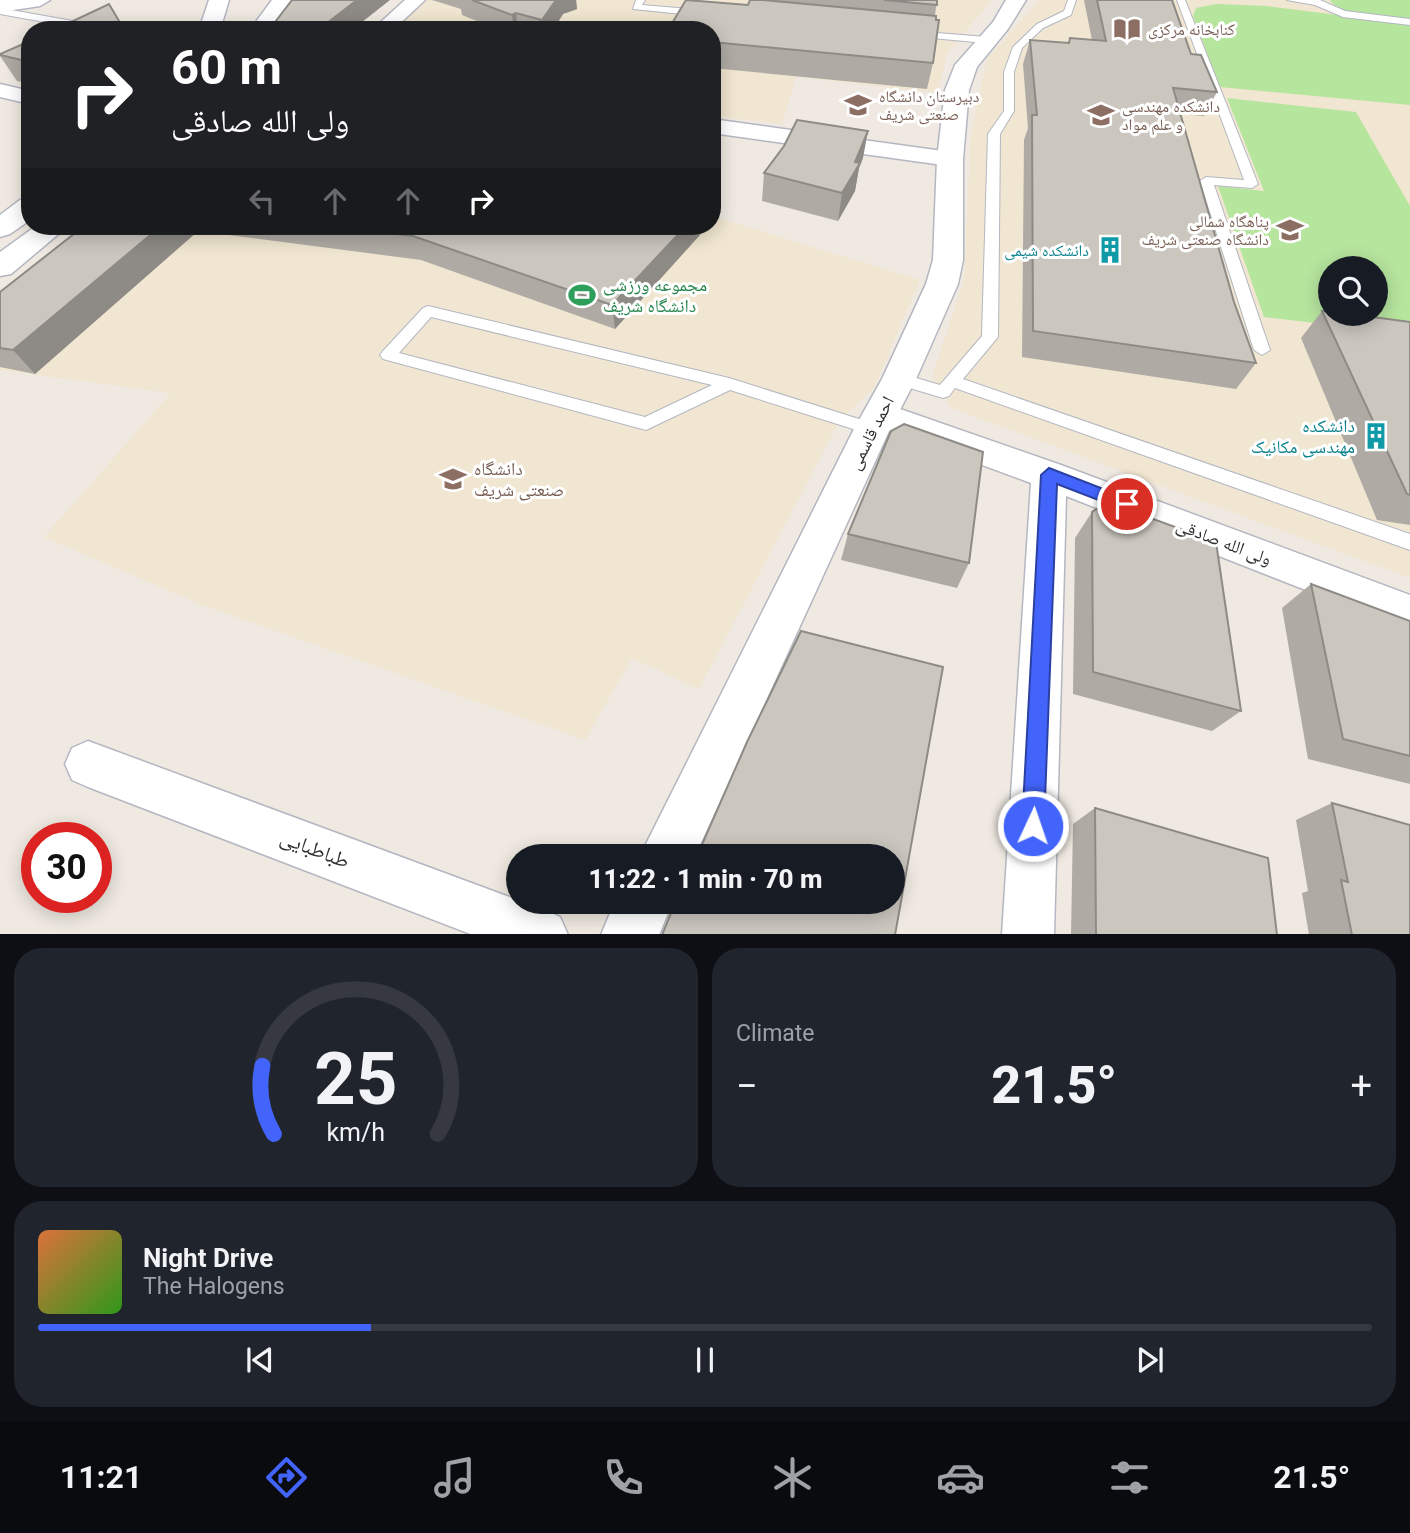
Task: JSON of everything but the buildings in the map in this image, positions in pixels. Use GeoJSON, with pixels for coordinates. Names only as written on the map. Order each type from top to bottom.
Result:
{"type":"FeatureCollection","features":[{"type":"Feature","properties":{"kind":"street"},"geometry":{"type":"LineString","coordinates":[[0,9],[40,0]]}},
{"type":"Feature","properties":{"kind":"street"},"geometry":{"type":"LineString","coordinates":[[267,21],[282,0]]}},
{"type":"Feature","properties":{"kind":"street"},"geometry":{"type":"LineString","coordinates":[[391,21],[416,0]]}},
{"type":"Feature","properties":{"kind":"street","name":"احمد قاسمی"},"geometry":{"type":"LineString","coordinates":[[673,844],[942,284],[948,260],[950,159],[957,90],[966,65],[1001,25],[1016,0]]}},
{"type":"Feature","properties":{"kind":"street"},"geometry":{"type":"LineString","coordinates":[[0,90],[21,96]]}},
{"type":"Feature","properties":{"kind":"street"},"geometry":{"type":"LineString","coordinates":[[721,127],[950,159]]}},
{"type":"Feature","properties":{"kind":"street"},"geometry":{"type":"LineString","coordinates":[[0,228],[21,213]]}},
{"type":"Feature","properties":{"kind":"street"},"geometry":{"type":"LineString","coordinates":[[0,267],[42,235]]}},
{"type":"Feature","properties":{"kind":"street","name":"ولی الله صادقی"},"geometry":{"type":"LineString","coordinates":[[884,408],[1049,475],[1410,613]]}},
{"type":"Feature","properties":{"kind":"street"},"geometry":{"type":"LineString","coordinates":[[1028,934],[1049,475]]}},
{"type":"Feature","properties":{"kind":"street","name":"طباطبایی"},"geometry":{"type":"LineString","coordinates":[[88,764],[541,934]]}},
{"type":"Feature","properties":{"kind":"street"},"geometry":{"type":"LineString","coordinates":[[629,934],[639,914]]}},
{"type":"Feature","properties":{"kind":"lane"},"geometry":{"type":"LineString","coordinates":[[641,0],[636,7],[717,15]]}},
{"type":"Feature","properties":{"kind":"lane"},"geometry":{"type":"LineString","coordinates":[[729,384],[646,424],[388,355],[428,311],[729,384],[884,408],[943,392],[990,337],[994,134],[1009,113],[1010,65],[1020,45],[1033,30],[1049,19],[1068,13],[1072,0]]}},
{"type":"Feature","properties":{"kind":"lane"},"geometry":{"type":"LineString","coordinates":[[1181,0],[1252,184],[1206,181],[1262,350]]}},
{"type":"Feature","properties":{"kind":"lane"},"geometry":{"type":"LineString","coordinates":[[1291,0],[1317,1],[1343,15],[1410,22]]}},
{"type":"Feature","properties":{"kind":"lane"},"geometry":{"type":"LineString","coordinates":[[0,9],[61,21]]}},
{"type":"Feature","properties":{"kind":"lane"},"geometry":{"type":"LineString","coordinates":[[906,33],[986,40]]}},
{"type":"Feature","properties":{"kind":"lane"},"geometry":{"type":"LineString","coordinates":[[952,381],[1410,542]]}},
{"type":"Feature","properties":{"kind":"shaded area"},"geometry":{"type":"Polygon","coordinates":[[[423,0],[992,0],[948,52],[937,93],[796,77],[782,124],[721,117],[721,21],[398,21],[423,0]]]}},
{"type":"Feature","properties":{"kind":"shaded area"},"geometry":{"type":"Polygon","coordinates":[[[1039,0],[1410,0],[1410,578],[951,408],[932,377],[964,280],[971,132],[987,59],[1039,0]]]}},
{"type":"Feature","properties":{"kind":"shaded area","name":"دانشگاه صنعتی شریف"},"geometry":{"type":"Polygon","coordinates":[[[721,219],[920,280],[874,388],[840,420],[699,689],[632,658],[585,740],[202,605],[44,537],[171,393],[0,370],[0,305],[76,235],[721,235],[721,219]]]}},
{"type":"Feature","properties":{"kind":"green space"},"geometry":{"type":"Polygon","coordinates":[[[1330,0],[1410,0],[1410,19],[1356,14],[1337,7],[1330,0]]]}},
{"type":"Feature","properties":{"kind":"green space"},"geometry":{"type":"Polygon","coordinates":[[[1216,4],[1267,6],[1410,24],[1410,105],[1220,87],[1193,16],[1196,8],[1216,4]]]}},
{"type":"Feature","properties":{"kind":"green space"},"geometry":{"type":"Polygon","coordinates":[[[1227,98],[1356,112],[1410,206],[1410,334],[1341,326],[1388,326],[1388,256],[1318,256],[1318,323],[1264,317],[1218,186],[1264,191],[1227,98]]]}},
{"type":"Feature","properties":{"kind":"place","name":"کنابخانه مرکزی"},"geometry":{"type":"Point","coordinates":[1127,29]}},
{"type":"Feature","properties":{"kind":"place","name":"دبیرستان دانشگاه صنعتی شریف"},"geometry":{"type":"Point","coordinates":[858,105]}},
{"type":"Feature","properties":{"kind":"place","name":"دانشکده مهندسی و علم مواد"},"geometry":{"type":"Point","coordinates":[1101,115]}},
{"type":"Feature","properties":{"kind":"place","name":"پناهگاه شمالی دانشگاه صنعتی شریف"},"geometry":{"type":"Point","coordinates":[1290,230]}},
{"type":"Feature","properties":{"kind":"place","name":"دانشکده شیمی"},"geometry":{"type":"Point","coordinates":[1110,250]}},
{"type":"Feature","properties":{"kind":"place","name":"مجموعه ورزشی دانشگاه شریف"},"geometry":{"type":"Point","coordinates":[582,295]}},
{"type":"Feature","properties":{"kind":"place","name":"دانشکده مهندسی مکانیک"},"geometry":{"type":"Point","coordinates":[1376,436]}},
{"type":"Feature","properties":{"kind":"place","name":"دانشگاه صنعتی شریف"},"geometry":{"type":"Point","coordinates":[453,479]}},
{"type":"Feature","properties":{"kind":"route"},"geometry":{"type":"LineString","coordinates":[[1033,826],[1049,475],[1127,504]]}}]}
